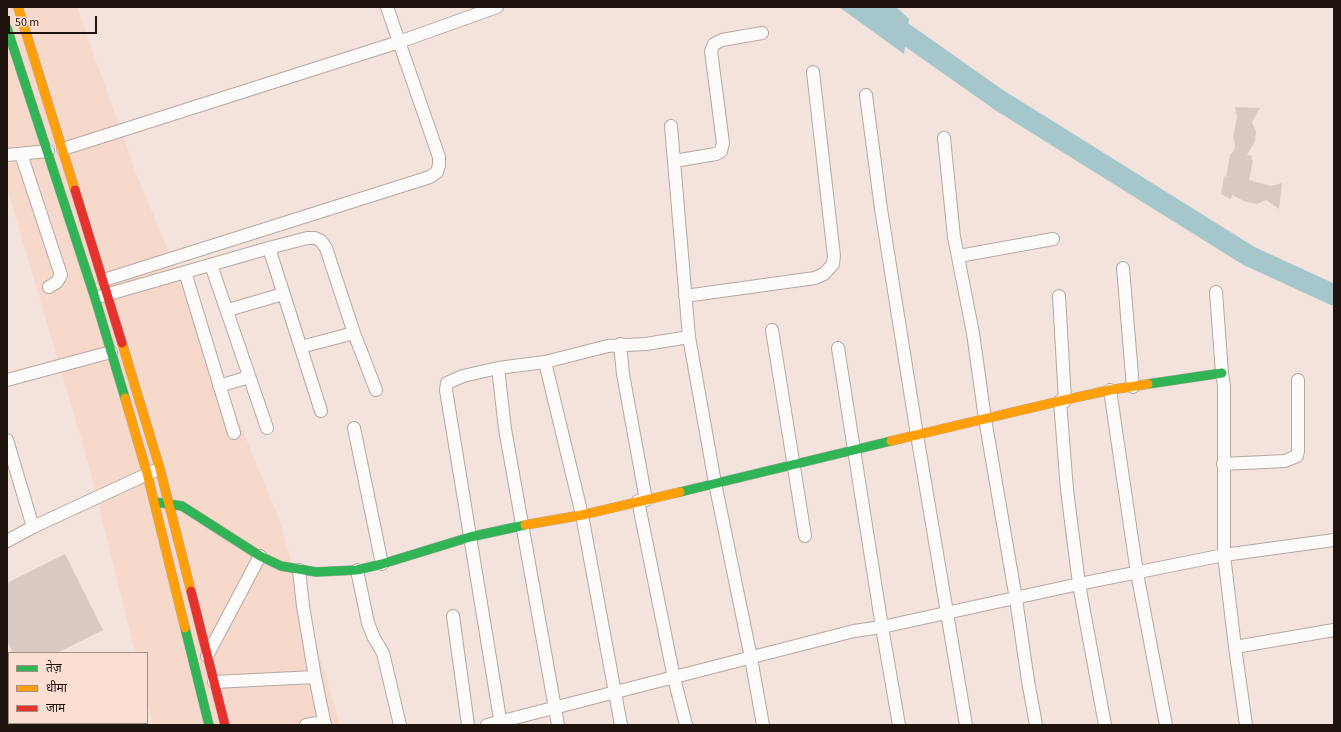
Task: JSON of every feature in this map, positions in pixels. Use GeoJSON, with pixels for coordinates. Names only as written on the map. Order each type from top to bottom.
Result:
{"type":"FeatureCollection","features":[{"type":"Feature","properties":{"kind":"street"},"geometry":{"type":"LineString","coordinates":[[18,7],[104,280],[160,469],[225,725]]}},
{"type":"Feature","properties":{"kind":"street"},"geometry":{"type":"LineString","coordinates":[[104,280],[430,177],[437,172],[439,157],[388,7]]}},
{"type":"Feature","properties":{"kind":"street"},"geometry":{"type":"LineString","coordinates":[[63,149],[399,42],[497,7]]}},
{"type":"Feature","properties":{"kind":"street"},"geometry":{"type":"LineString","coordinates":[[7,28],[95,298],[147,473],[209,725]]}},
{"type":"Feature","properties":{"kind":"street"},"geometry":{"type":"LineString","coordinates":[[674,161],[716,154],[721,151],[723,143],[711,51],[714,44],[722,40],[762,33]]}},
{"type":"Feature","properties":{"kind":"street"},"geometry":{"type":"LineString","coordinates":[[685,296],[815,278],[824,274],[833,264],[834,256],[813,72]]}},
{"type":"Feature","properties":{"kind":"street"},"geometry":{"type":"LineString","coordinates":[[866,96],[881,209],[946,614],[966,725]]}},
{"type":"Feature","properties":{"kind":"street"},"geometry":{"type":"LineString","coordinates":[[671,126],[689,337],[715,483],[751,658],[763,725]]}},
{"type":"Feature","properties":{"kind":"street"},"geometry":{"type":"LineString","coordinates":[[944,138],[954,237],[973,332],[985,419],[1036,725]]}},
{"type":"Feature","properties":{"kind":"street"},"geometry":{"type":"LineString","coordinates":[[7,155],[48,151]]}},
{"type":"Feature","properties":{"kind":"street"},"geometry":{"type":"LineString","coordinates":[[21,154],[61,275],[57,282],[49,287]]}},
{"type":"Feature","properties":{"kind":"street"},"geometry":{"type":"LineString","coordinates":[[95,298],[269,248],[307,238],[315,238],[321,241],[326,248],[354,333],[376,390]]}},
{"type":"Feature","properties":{"kind":"street"},"geometry":{"type":"LineString","coordinates":[[958,256],[1053,238]]}},
{"type":"Feature","properties":{"kind":"street"},"geometry":{"type":"LineString","coordinates":[[269,248],[321,411]]}},
{"type":"Feature","properties":{"kind":"street"},"geometry":{"type":"LineString","coordinates":[[212,265],[249,377],[268,428]]}},
{"type":"Feature","properties":{"kind":"street"},"geometry":{"type":"LineString","coordinates":[[1123,268],[1133,388]]}},
{"type":"Feature","properties":{"kind":"street"},"geometry":{"type":"LineString","coordinates":[[185,272],[234,433]]}},
{"type":"Feature","properties":{"kind":"street"},"geometry":{"type":"LineString","coordinates":[[1216,292],[1224,386],[1224,555],[1234,647],[1246,725]]}},
{"type":"Feature","properties":{"kind":"street"},"geometry":{"type":"LineString","coordinates":[[228,310],[283,294]]}},
{"type":"Feature","properties":{"kind":"street"},"geometry":{"type":"LineString","coordinates":[[1059,296],[1062,401],[1067,490],[1079,584],[1105,725]]}},
{"type":"Feature","properties":{"kind":"street"},"geometry":{"type":"LineString","coordinates":[[772,330],[805,536]]}},
{"type":"Feature","properties":{"kind":"street"},"geometry":{"type":"LineString","coordinates":[[301,347],[354,333]]}},
{"type":"Feature","properties":{"kind":"street"},"geometry":{"type":"LineString","coordinates":[[501,723],[446,390],[447,383],[463,376],[498,368],[545,362],[608,346],[620,344],[646,344],[689,337]]}},
{"type":"Feature","properties":{"kind":"street"},"geometry":{"type":"LineString","coordinates":[[620,344],[623,374],[642,500],[674,678],[686,725]]}},
{"type":"Feature","properties":{"kind":"street"},"geometry":{"type":"LineString","coordinates":[[838,348],[899,725]]}},
{"type":"Feature","properties":{"kind":"street"},"geometry":{"type":"LineString","coordinates":[[7,380],[111,352]]}},
{"type":"Feature","properties":{"kind":"street"},"geometry":{"type":"LineString","coordinates":[[545,362],[582,515],[621,725]]}},
{"type":"Feature","properties":{"kind":"street"},"geometry":{"type":"LineString","coordinates":[[498,368],[505,429],[556,707],[558,725]]}},
{"type":"Feature","properties":{"kind":"street"},"geometry":{"type":"LineString","coordinates":[[154,502],[182,506],[190,510],[260,556],[281,566],[316,572],[357,570],[382,564],[470,537],[522,525],[582,515],[1110,390],[1133,388],[1222,373]]}},
{"type":"Feature","properties":{"kind":"street"},"geometry":{"type":"LineString","coordinates":[[220,386],[249,377]]}},
{"type":"Feature","properties":{"kind":"street"},"geometry":{"type":"LineString","coordinates":[[1223,464],[1286,461],[1297,456],[1298,380]]}},
{"type":"Feature","properties":{"kind":"street"},"geometry":{"type":"LineString","coordinates":[[1110,390],[1137,573],[1166,725]]}},
{"type":"Feature","properties":{"kind":"street"},"geometry":{"type":"LineString","coordinates":[[354,428],[382,564]]}},
{"type":"Feature","properties":{"kind":"street"},"geometry":{"type":"LineString","coordinates":[[7,440],[33,527]]}},
{"type":"Feature","properties":{"kind":"street"},"geometry":{"type":"LineString","coordinates":[[7,541],[33,527],[147,473],[160,469]]}},
{"type":"Feature","properties":{"kind":"street"},"geometry":{"type":"LineString","coordinates":[[487,725],[501,723],[556,707],[854,631],[946,614],[1079,584],[1224,555],[1334,540]]}},
{"type":"Feature","properties":{"kind":"street"},"geometry":{"type":"LineString","coordinates":[[207,656],[260,556]]}},
{"type":"Feature","properties":{"kind":"street"},"geometry":{"type":"LineString","coordinates":[[300,570],[301,591],[315,677],[325,723],[306,725]]}},
{"type":"Feature","properties":{"kind":"street"},"geometry":{"type":"LineString","coordinates":[[357,570],[368,623],[374,638],[383,653],[400,725]]}},
{"type":"Feature","properties":{"kind":"street"},"geometry":{"type":"LineString","coordinates":[[453,616],[468,725]]}},
{"type":"Feature","properties":{"kind":"street"},"geometry":{"type":"LineString","coordinates":[[1234,647],[1334,630]]}},
{"type":"Feature","properties":{"kind":"street"},"geometry":{"type":"LineString","coordinates":[[214,682],[315,677]]}},
{"type":"Feature","properties":{"kind":"shaded area"},"geometry":{"type":"Polygon","coordinates":[[[7,7],[77,7],[136,173],[278,516],[340,725],[153,725],[148,705],[148,652],[135,652],[88,462],[7,188],[7,7]]]}},
{"type":"Feature","properties":{"kind":"water"},"geometry":{"type":"Polygon","coordinates":[[[839,7],[896,7],[909,19],[904,54],[839,7]]]}},
{"type":"Feature","properties":{"kind":"building"},"geometry":{"type":"Polygon","coordinates":[[[1235,107],[1260,108],[1252,122],[1256,131],[1255,141],[1247,155],[1252,156],[1251,159],[1253,160],[1249,180],[1271,186],[1282,183],[1279,209],[1266,200],[1257,204],[1246,202],[1232,195],[1231,199],[1221,194],[1230,155],[1234,150],[1235,145],[1233,137],[1237,117],[1235,107]]]}},
{"type":"Feature","properties":{"kind":"building"},"geometry":{"type":"Polygon","coordinates":[[[65,554],[103,630],[59,652],[12,652],[7,641],[7,583],[65,554]]]}},
{"type":"Feature","properties":{"kind":"waterway"},"geometry":{"type":"LineString","coordinates":[[867,7],[999,100],[1249,256],[1334,295]]}},
{"type":"Feature","properties":{"kind":"traffic: fast"},"geometry":{"type":"LineString","coordinates":[[7,28],[95,298],[125,398]]}},
{"type":"Feature","properties":{"kind":"traffic: fast"},"geometry":{"type":"LineString","coordinates":[[1148,384],[1222,373]]}},
{"type":"Feature","properties":{"kind":"traffic: fast"},"geometry":{"type":"LineString","coordinates":[[680,492],[891,441]]}},
{"type":"Feature","properties":{"kind":"traffic: fast"},"geometry":{"type":"LineString","coordinates":[[155,502],[182,506],[260,556],[281,566],[316,572],[357,570],[382,564],[470,537],[525,525]]}},
{"type":"Feature","properties":{"kind":"traffic: fast"},"geometry":{"type":"LineString","coordinates":[[185,628],[209,725]]}},
{"type":"Feature","properties":{"kind":"traffic: slow"},"geometry":{"type":"LineString","coordinates":[[18,7],[75,190]]}},
{"type":"Feature","properties":{"kind":"traffic: slow"},"geometry":{"type":"LineString","coordinates":[[122,343],[160,469],[191,591]]}},
{"type":"Feature","properties":{"kind":"traffic: slow"},"geometry":{"type":"LineString","coordinates":[[891,441],[1060,401],[1110,390],[1148,384]]}},
{"type":"Feature","properties":{"kind":"traffic: slow"},"geometry":{"type":"LineString","coordinates":[[125,398],[147,473],[185,628]]}},
{"type":"Feature","properties":{"kind":"traffic: slow"},"geometry":{"type":"LineString","coordinates":[[525,525],[582,515],[680,492]]}},
{"type":"Feature","properties":{"kind":"traffic: jam"},"geometry":{"type":"LineString","coordinates":[[75,190],[122,343]]}},
{"type":"Feature","properties":{"kind":"traffic: jam"},"geometry":{"type":"LineString","coordinates":[[191,591],[225,725]]}}]}
